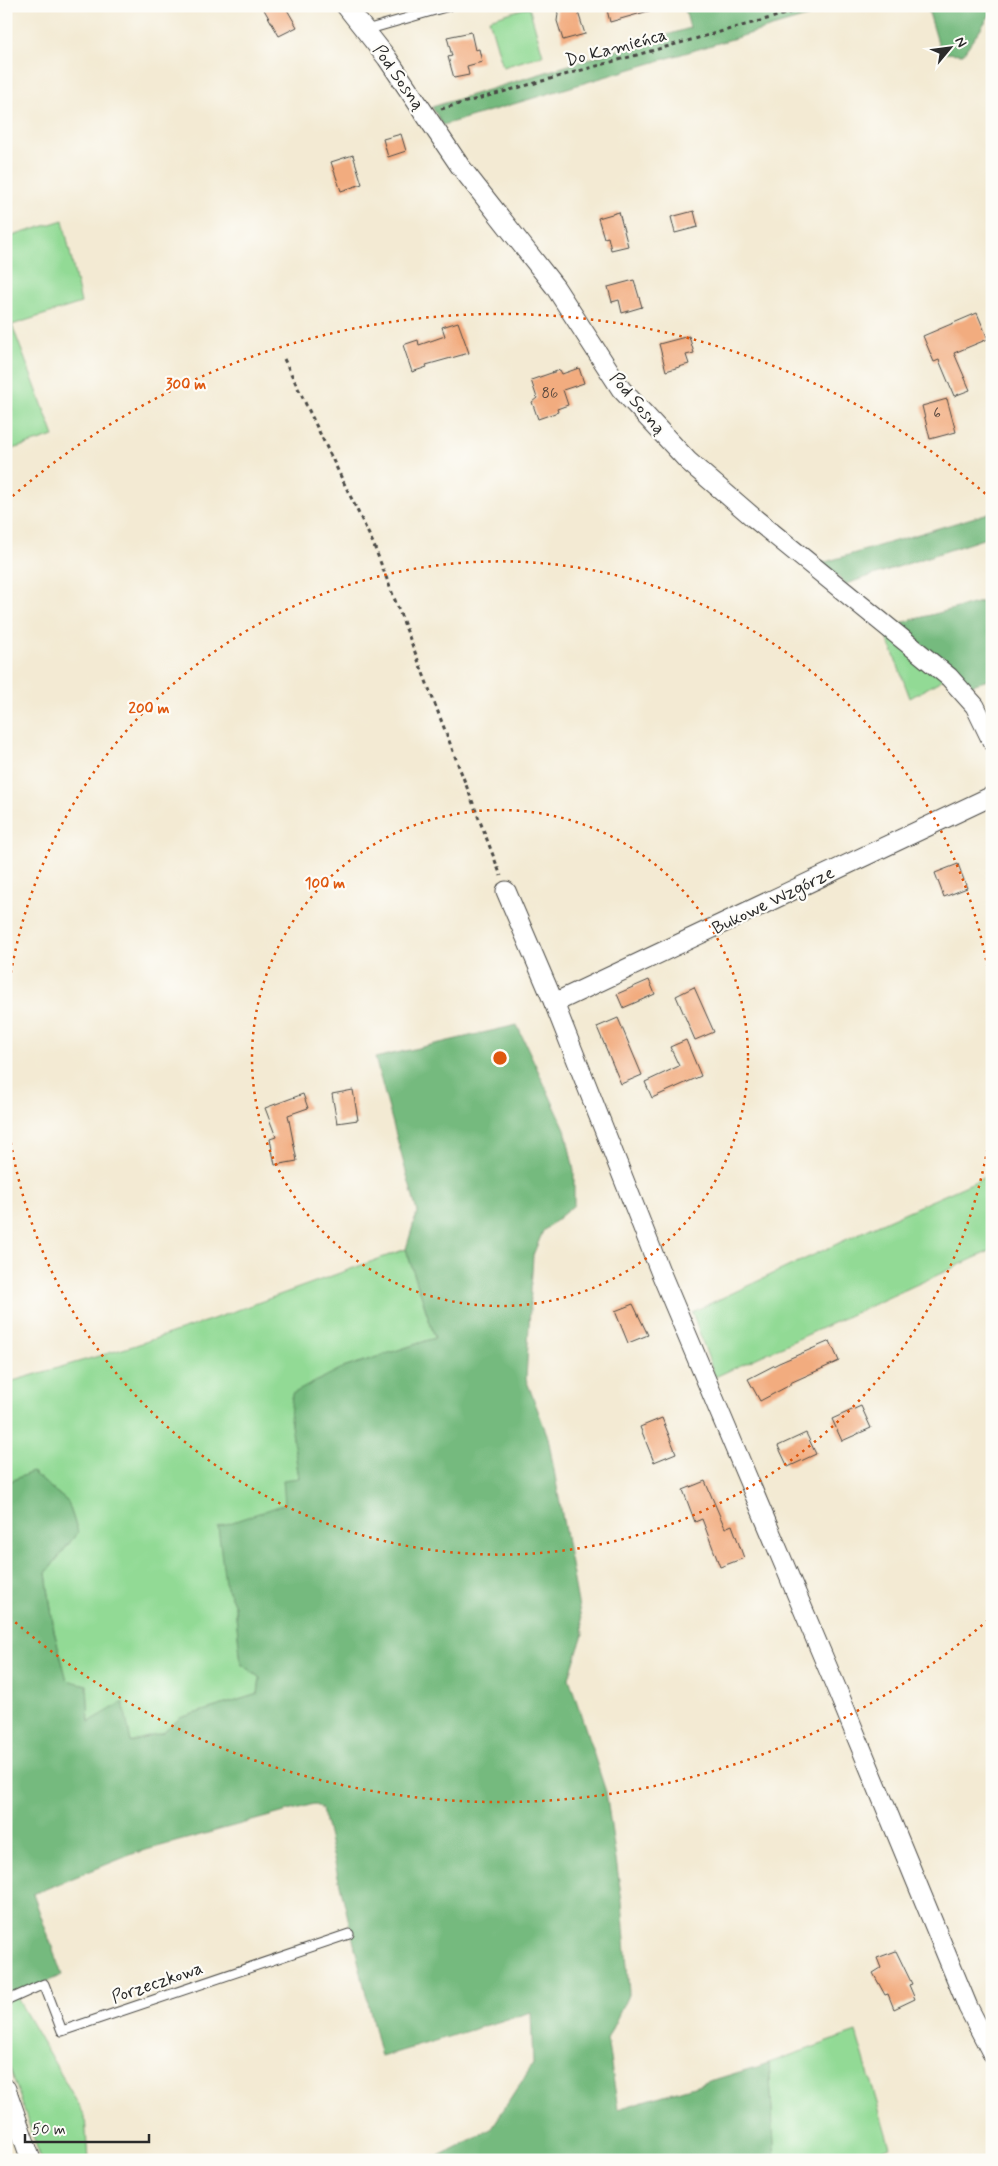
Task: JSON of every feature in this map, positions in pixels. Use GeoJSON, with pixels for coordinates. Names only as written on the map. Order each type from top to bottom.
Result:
{"type":"FeatureCollection","features":[{"type":"Feature","properties":{"kind":"street","name":"Pod Sosną"},"geometry":{"type":"LineString","coordinates":[[346,6],[387,58],[460,166],[555,287],[621,389],[688,462],[949,677],[976,706],[992,741]]}},
{"type":"Feature","properties":{"kind":"street","name":"Bukowe Wzgórze"},"geometry":{"type":"LineString","coordinates":[[554,1003],[992,796]]}},
{"type":"Feature","properties":{"kind":"street"},"geometry":{"type":"LineString","coordinates":[[506,891],[554,1003],[660,1271],[838,1692],[968,2007],[992,2053]]}},
{"type":"Feature","properties":{"kind":"street"},"geometry":{"type":"LineString","coordinates":[[6,2089],[31,2160]]}},
{"type":"Feature","properties":{"kind":"lane"},"geometry":{"type":"LineString","coordinates":[[365,30],[449,6]]}},
{"type":"Feature","properties":{"kind":"lane","name":"Porzeczkowa"},"geometry":{"type":"LineString","coordinates":[[6,2001],[44,1984],[62,2031],[349,1934]]}},
{"type":"Feature","properties":{"kind":"path","name":"Do Kamieńca"},"geometry":{"type":"LineString","coordinates":[[425,114],[814,6]]}},
{"type":"Feature","properties":{"kind":"path"},"geometry":{"type":"LineString","coordinates":[[284,359],[373,543],[506,891]]}},
{"type":"Feature","properties":{"kind":"green space"},"geometry":{"type":"Polygon","coordinates":[[[684,6],[843,6],[443,125],[432,107],[690,28],[684,6]]]}},
{"type":"Feature","properties":{"kind":"green space"},"geometry":{"type":"Polygon","coordinates":[[[927,6],[992,6],[992,12],[963,54],[941,53],[927,6]]]}},
{"type":"Feature","properties":{"kind":"green space"},"geometry":{"type":"Polygon","coordinates":[[[529,7],[543,55],[503,67],[489,19],[529,7]]]}},
{"type":"Feature","properties":{"kind":"green space"},"geometry":{"type":"Polygon","coordinates":[[[63,220],[81,303],[12,325],[54,436],[6,451],[6,417],[12,410],[6,383],[6,238],[63,220]]]}},
{"type":"Feature","properties":{"kind":"green space"},"geometry":{"type":"Polygon","coordinates":[[[992,512],[992,536],[846,584],[822,563],[992,512]]]}},
{"type":"Feature","properties":{"kind":"green space"},"geometry":{"type":"Polygon","coordinates":[[[992,599],[992,679],[968,686],[896,624],[992,599]]]}},
{"type":"Feature","properties":{"kind":"green space"},"geometry":{"type":"Polygon","coordinates":[[[883,626],[945,678],[910,698],[883,626]]]}},
{"type":"Feature","properties":{"kind":"green space"},"geometry":{"type":"Polygon","coordinates":[[[517,1025],[565,1129],[574,1170],[574,1205],[543,1231],[533,1255],[526,1379],[548,1437],[582,1625],[583,1634],[569,1678],[606,1792],[622,1901],[629,1993],[607,2039],[618,2109],[769,2063],[775,2160],[440,2160],[439,2156],[491,2129],[533,2064],[531,2012],[381,2057],[322,1809],[314,1804],[135,1853],[33,1894],[62,1975],[6,2000],[6,1880],[9,1879],[6,1870],[6,1483],[32,1472],[68,1502],[78,1532],[46,1573],[54,1631],[67,1680],[87,1685],[89,1722],[123,1702],[131,1742],[162,1733],[180,1718],[258,1694],[260,1678],[241,1664],[235,1606],[225,1583],[218,1527],[285,1504],[283,1480],[299,1478],[290,1418],[292,1394],[340,1369],[435,1338],[406,1249],[417,1212],[375,1058],[517,1025]]]}},
{"type":"Feature","properties":{"kind":"green space"},"geometry":{"type":"Polygon","coordinates":[[[992,1174],[992,1250],[715,1377],[692,1312],[888,1220],[992,1174]]]}},
{"type":"Feature","properties":{"kind":"green space"},"geometry":{"type":"Polygon","coordinates":[[[406,1249],[435,1338],[340,1369],[290,1418],[299,1479],[285,1504],[225,1583],[235,1606],[241,1664],[260,1678],[258,1694],[180,1718],[162,1733],[130,1742],[89,1723],[87,1686],[67,1681],[54,1631],[46,1573],[78,1532],[68,1502],[32,1472],[6,1483],[6,1383],[133,1346],[406,1249]]]}},
{"type":"Feature","properties":{"kind":"green space"},"geometry":{"type":"Polygon","coordinates":[[[16,1996],[85,2116],[88,2160],[41,2160],[6,2056],[6,2000],[16,1996]]]}},
{"type":"Feature","properties":{"kind":"green space"},"geometry":{"type":"Polygon","coordinates":[[[856,2032],[890,2147],[859,2160],[775,2160],[769,2063],[856,2032]]]}},
{"type":"Feature","properties":{"kind":"building"},"geometry":{"type":"Polygon","coordinates":[[[262,6],[285,6],[297,27],[279,36],[262,6]]]}},
{"type":"Feature","properties":{"kind":"building"},"geometry":{"type":"Polygon","coordinates":[[[556,6],[576,6],[585,34],[563,40],[557,21],[556,6]]]}},
{"type":"Feature","properties":{"kind":"building"},"geometry":{"type":"Polygon","coordinates":[[[606,6],[651,6],[652,10],[610,22],[606,6]]]}},
{"type":"Feature","properties":{"kind":"building"},"geometry":{"type":"Polygon","coordinates":[[[471,32],[475,50],[479,49],[482,62],[467,66],[469,75],[454,78],[448,57],[452,56],[447,37],[471,32]]]}},
{"type":"Feature","properties":{"kind":"building"},"geometry":{"type":"Polygon","coordinates":[[[401,134],[406,151],[388,157],[383,139],[401,134]]]}},
{"type":"Feature","properties":{"kind":"building"},"geometry":{"type":"Polygon","coordinates":[[[353,155],[362,184],[341,191],[331,162],[353,155]]]}},
{"type":"Feature","properties":{"kind":"building"},"geometry":{"type":"Polygon","coordinates":[[[694,211],[698,227],[675,233],[671,217],[694,211]]]}},
{"type":"Feature","properties":{"kind":"building"},"geometry":{"type":"Polygon","coordinates":[[[619,212],[628,246],[611,250],[608,237],[604,238],[598,218],[619,212]]]}},
{"type":"Feature","properties":{"kind":"building"},"geometry":{"type":"Polygon","coordinates":[[[634,280],[642,307],[622,313],[619,300],[612,302],[608,287],[634,280]]]}},
{"type":"Feature","properties":{"kind":"building"},"geometry":{"type":"Polygon","coordinates":[[[977,313],[988,339],[954,353],[970,390],[954,396],[939,360],[934,362],[923,336],[977,313]]]}},
{"type":"Feature","properties":{"kind":"building"},"geometry":{"type":"Polygon","coordinates":[[[458,322],[469,353],[426,365],[427,367],[412,372],[403,345],[418,340],[419,345],[445,336],[442,327],[458,322]]]}},
{"type":"Feature","properties":{"kind":"building"},"geometry":{"type":"Polygon","coordinates":[[[689,336],[694,353],[686,355],[689,364],[666,371],[659,344],[689,336]]]}},
{"type":"Feature","properties":{"kind":"building"},"geometry":{"type":"Polygon","coordinates":[[[579,368],[584,383],[563,390],[568,405],[557,409],[558,412],[538,419],[532,402],[537,398],[531,380],[560,370],[562,374],[579,368]]]}},
{"type":"Feature","properties":{"kind":"building"},"geometry":{"type":"Polygon","coordinates":[[[947,399],[956,432],[930,439],[922,406],[947,399]]]}},
{"type":"Feature","properties":{"kind":"building"},"geometry":{"type":"Polygon","coordinates":[[[958,864],[967,888],[944,897],[935,873],[958,864]]]}},
{"type":"Feature","properties":{"kind":"building"},"geometry":{"type":"Polygon","coordinates":[[[649,980],[655,994],[623,1008],[617,994],[649,980]]]}},
{"type":"Feature","properties":{"kind":"building"},"geometry":{"type":"Polygon","coordinates":[[[694,987],[714,1032],[695,1040],[676,996],[694,987]]]}},
{"type":"Feature","properties":{"kind":"building"},"geometry":{"type":"Polygon","coordinates":[[[618,1018],[642,1075],[621,1084],[597,1027],[618,1018]]]}},
{"type":"Feature","properties":{"kind":"building"},"geometry":{"type":"Polygon","coordinates":[[[686,1040],[701,1076],[652,1098],[645,1082],[679,1066],[670,1047],[686,1040]]]}},
{"type":"Feature","properties":{"kind":"building"},"geometry":{"type":"Polygon","coordinates":[[[353,1090],[358,1120],[337,1123],[332,1094],[353,1090]]]}},
{"type":"Feature","properties":{"kind":"building"},"geometry":{"type":"Polygon","coordinates":[[[303,1094],[308,1108],[288,1115],[297,1161],[275,1165],[270,1139],[276,1137],[265,1108],[303,1094]]]}},
{"type":"Feature","properties":{"kind":"building"},"geometry":{"type":"Polygon","coordinates":[[[633,1304],[648,1335],[628,1343],[615,1311],[633,1304]]]}},
{"type":"Feature","properties":{"kind":"building"},"geometry":{"type":"Polygon","coordinates":[[[830,1341],[839,1361],[790,1383],[790,1385],[760,1401],[748,1379],[830,1341]]]}},
{"type":"Feature","properties":{"kind":"building"},"geometry":{"type":"Polygon","coordinates":[[[861,1406],[871,1428],[842,1441],[832,1419],[861,1406]]]}},
{"type":"Feature","properties":{"kind":"building"},"geometry":{"type":"Polygon","coordinates":[[[662,1418],[676,1453],[654,1462],[640,1427],[662,1418]]]}},
{"type":"Feature","properties":{"kind":"building"},"geometry":{"type":"Polygon","coordinates":[[[806,1433],[816,1454],[788,1467],[778,1446],[806,1433]]]}},
{"type":"Feature","properties":{"kind":"building"},"geometry":{"type":"Polygon","coordinates":[[[705,1481],[725,1528],[732,1525],[744,1558],[720,1567],[702,1519],[695,1522],[683,1490],[705,1481]]]}},
{"type":"Feature","properties":{"kind":"building"},"geometry":{"type":"Polygon","coordinates":[[[896,1951],[912,1984],[909,1985],[915,1999],[894,2009],[888,1994],[885,1995],[873,1973],[881,1968],[877,1958],[896,1951]]]}}]}
